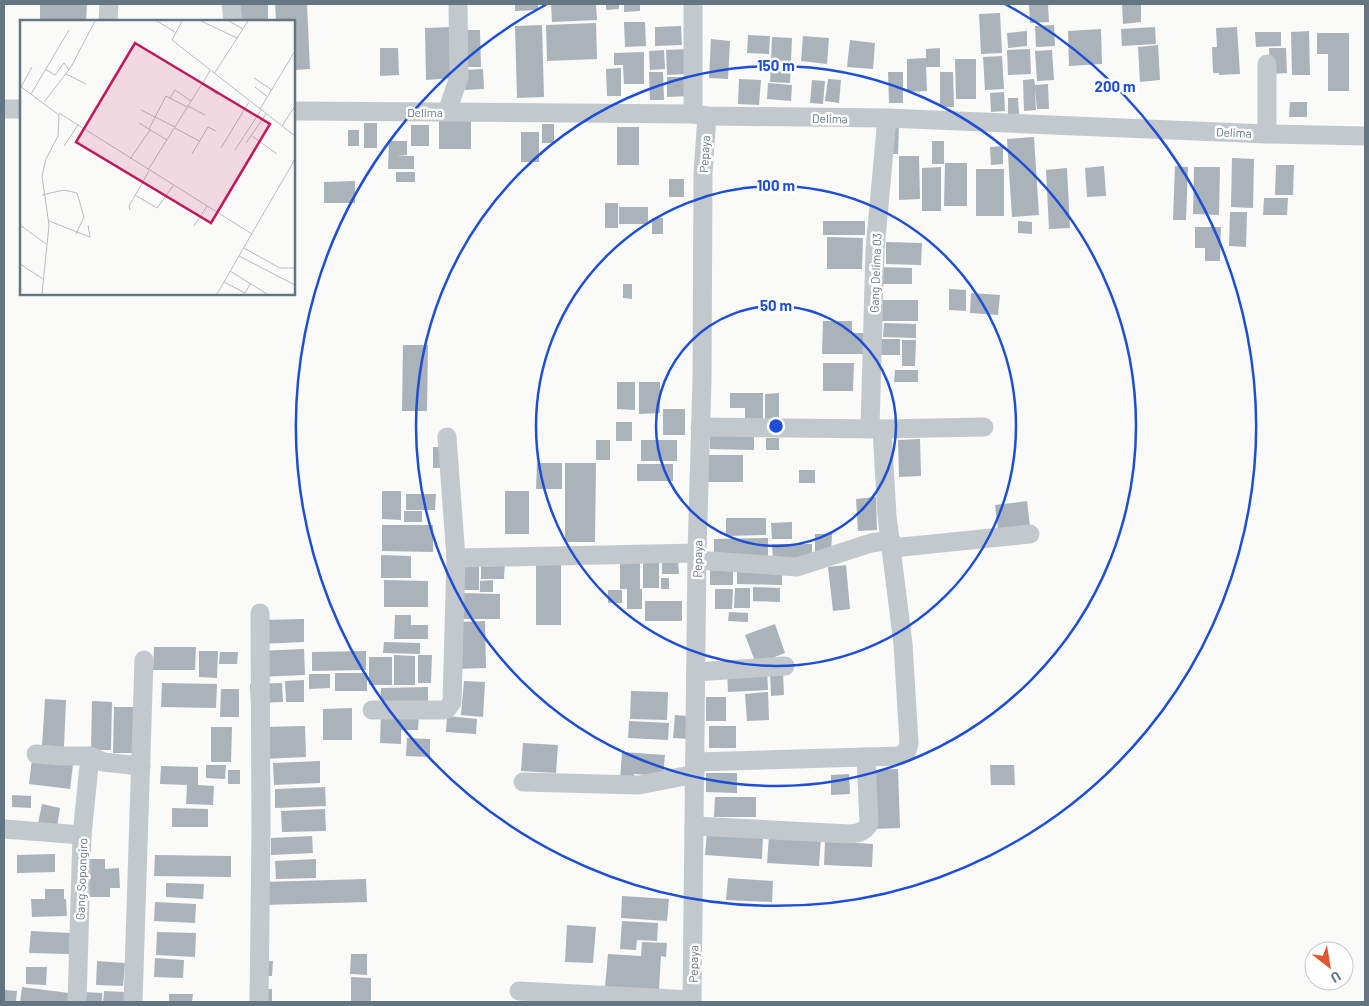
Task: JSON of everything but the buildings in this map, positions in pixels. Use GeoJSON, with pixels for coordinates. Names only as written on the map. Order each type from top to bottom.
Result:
{"type":"FeatureCollection","features":[{"type":"Feature","properties":{"kind":"street"},"geometry":{"type":"LineString","coordinates":[[108,20],[109,4]]}},
{"type":"Feature","properties":{"kind":"street"},"geometry":{"type":"LineString","coordinates":[[231,4],[233,20]]}},
{"type":"Feature","properties":{"kind":"street"},"geometry":{"type":"LineString","coordinates":[[447,112],[459,77],[458,4]]}},
{"type":"Feature","properties":{"kind":"street","name":"Pepaya"},"geometry":{"type":"LineString","coordinates":[[692,1001],[703,173],[693,4]]}},
{"type":"Feature","properties":{"kind":"street"},"geometry":{"type":"LineString","coordinates":[[1267,64],[1267,134]]}},
{"type":"Feature","properties":{"kind":"street"},"geometry":{"type":"LineString","coordinates":[[4,109],[20,109]]}},
{"type":"Feature","properties":{"kind":"street","name":"Delima"},"geometry":{"type":"LineString","coordinates":[[295,111],[887,118],[1267,134],[1365,136]]}},
{"type":"Feature","properties":{"kind":"street","name":"Gang Delima 03"},"geometry":{"type":"LineString","coordinates":[[866,757],[900,756],[907,751],[909,742],[892,544],[876,428],[875,249],[887,118]]}},
{"type":"Feature","properties":{"kind":"street"},"geometry":{"type":"LineString","coordinates":[[700,427],[984,427]]}},
{"type":"Feature","properties":{"kind":"street"},"geometry":{"type":"LineString","coordinates":[[372,710],[443,710],[451,706],[456,558],[447,437]]}},
{"type":"Feature","properties":{"kind":"street"},"geometry":{"type":"LineString","coordinates":[[456,558],[697,557],[797,567],[871,543],[892,544],[1030,534]]}},
{"type":"Feature","properties":{"kind":"street"},"geometry":{"type":"LineString","coordinates":[[259,1002],[261,853],[260,613]]}},
{"type":"Feature","properties":{"kind":"street"},"geometry":{"type":"LineString","coordinates":[[133,1002],[144,660]]}},
{"type":"Feature","properties":{"kind":"street"},"geometry":{"type":"LineString","coordinates":[[696,672],[785,666]]}},
{"type":"Feature","properties":{"kind":"street"},"geometry":{"type":"LineString","coordinates":[[36,754],[90,756],[103,762],[141,766]]}},
{"type":"Feature","properties":{"kind":"street","name":"Gang Sopongiro"},"geometry":{"type":"LineString","coordinates":[[77,1002],[82,835],[90,756]]}},
{"type":"Feature","properties":{"kind":"street"},"geometry":{"type":"LineString","coordinates":[[523,782],[639,785],[695,768],[866,757],[869,824],[860,833],[694,826]]}},
{"type":"Feature","properties":{"kind":"street"},"geometry":{"type":"LineString","coordinates":[[4,829],[82,835]]}},
{"type":"Feature","properties":{"kind":"street"},"geometry":{"type":"LineString","coordinates":[[519,991],[692,1001]]}}]}
